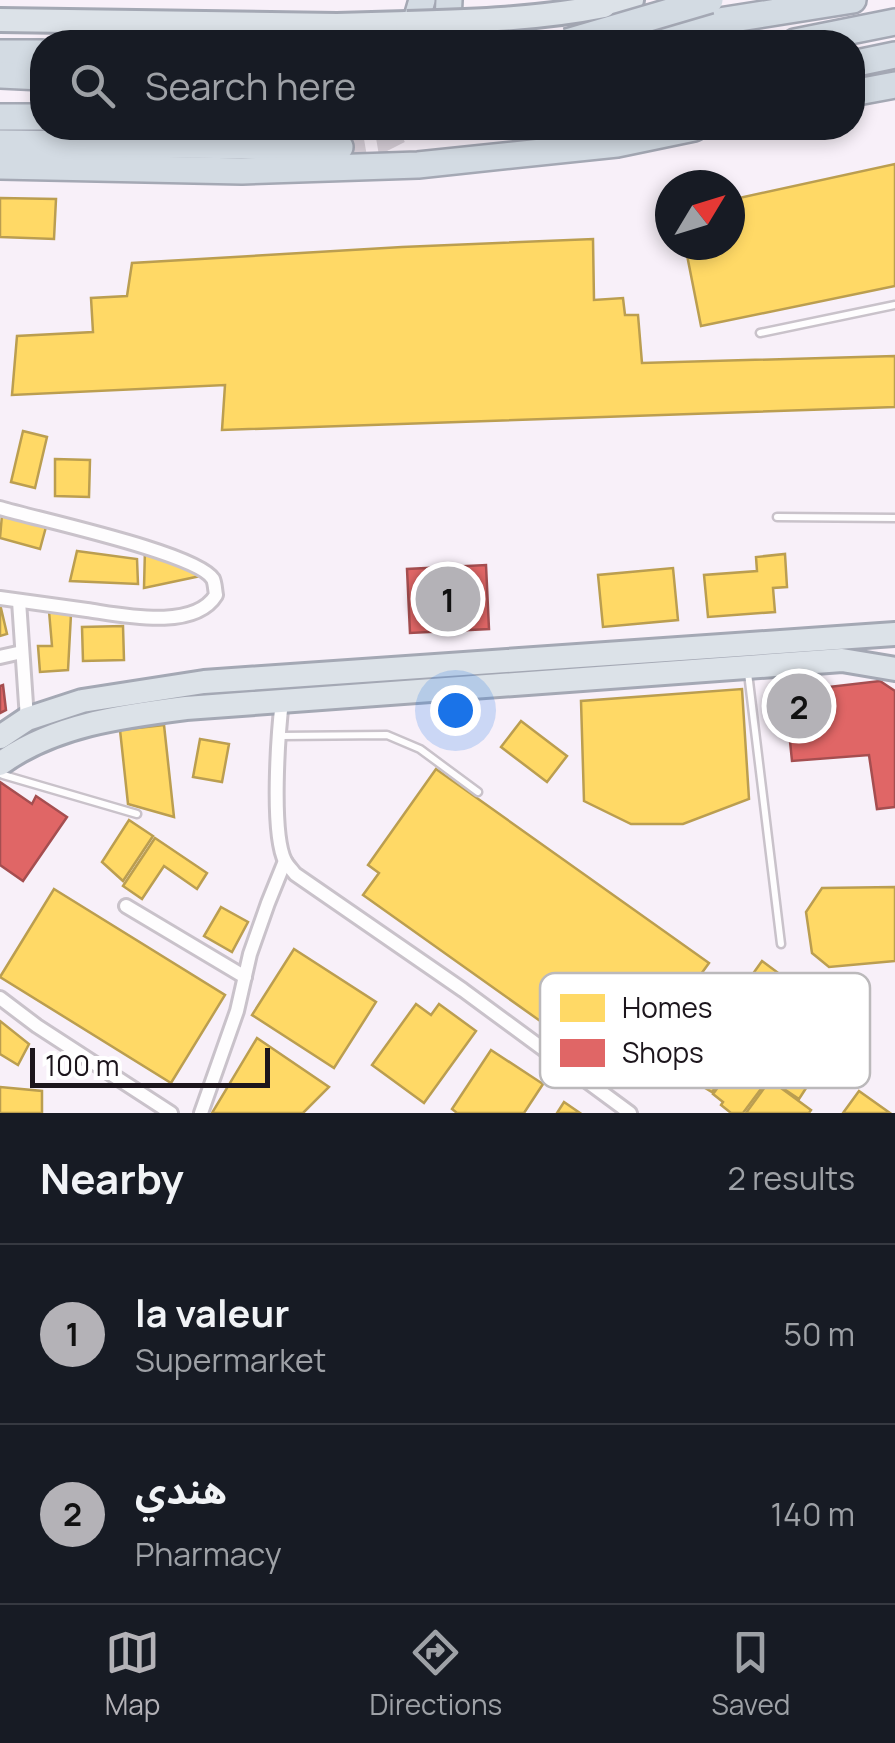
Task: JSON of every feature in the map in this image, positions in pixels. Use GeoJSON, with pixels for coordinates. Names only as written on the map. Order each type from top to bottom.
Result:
{"type":"FeatureCollection","features":[{"type":"Feature","properties":{"kind":"highway"},"geometry":{"type":"LineString","coordinates":[[413,30],[422,0]]}},
{"type":"Feature","properties":{"kind":"highway"},"geometry":{"type":"LineString","coordinates":[[448,30],[450,0]]}},
{"type":"Feature","properties":{"kind":"highway"},"geometry":{"type":"LineString","coordinates":[[578,0],[583,18],[592,30]]}},
{"type":"Feature","properties":{"kind":"highway"},"geometry":{"type":"LineString","coordinates":[[0,20],[337,25],[489,21],[566,14],[632,0]]}},
{"type":"Feature","properties":{"kind":"highway"},"geometry":{"type":"LineString","coordinates":[[608,30],[710,0]]}},
{"type":"Feature","properties":{"kind":"highway"},"geometry":{"type":"LineString","coordinates":[[657,30],[852,0]]}},
{"type":"Feature","properties":{"kind":"highway"},"geometry":{"type":"LineString","coordinates":[[855,30],[895,22]]}},
{"type":"Feature","properties":{"kind":"highway"},"geometry":{"type":"LineString","coordinates":[[0,53],[30,53]]}},
{"type":"Feature","properties":{"kind":"highway"},"geometry":{"type":"LineString","coordinates":[[865,62],[895,58]]}},
{"type":"Feature","properties":{"kind":"highway"},"geometry":{"type":"LineString","coordinates":[[0,75],[30,76]]}},
{"type":"Feature","properties":{"kind":"highway"},"geometry":{"type":"LineString","coordinates":[[865,91],[895,85]]}},
{"type":"Feature","properties":{"kind":"highway"},"geometry":{"type":"LineString","coordinates":[[0,116],[30,117]]}},
{"type":"Feature","properties":{"kind":"highway"},"geometry":{"type":"LineString","coordinates":[[0,166],[242,171],[418,164],[636,140]]}},
{"type":"Feature","properties":{"kind":"highway"},"geometry":{"type":"LineString","coordinates":[[0,143],[340,147]]}},
{"type":"Feature","properties":{"kind":"highway"},"geometry":{"type":"LineString","coordinates":[[0,736],[27,719],[82,702],[204,682],[895,634]]}},
{"type":"Feature","properties":{"kind":"highway"},"geometry":{"type":"LineString","coordinates":[[825,639],[895,642]]}},
{"type":"Feature","properties":{"kind":"highway"},"geometry":{"type":"LineString","coordinates":[[0,764],[48,737],[82,726],[170,710],[842,660],[895,669]]}},
{"type":"Feature","properties":{"kind":"street"},"geometry":{"type":"LineString","coordinates":[[0,508],[175,558],[212,578],[216,594],[204,608],[181,616],[145,618],[0,598]]}},
{"type":"Feature","properties":{"kind":"street"},"geometry":{"type":"LineString","coordinates":[[19,601],[27,719]]}},
{"type":"Feature","properties":{"kind":"street"},"geometry":{"type":"LineString","coordinates":[[0,657],[22,652]]}},
{"type":"Feature","properties":{"kind":"street"},"geometry":{"type":"LineString","coordinates":[[282,701],[278,736],[279,820],[285,861],[295,874],[540,1047]]}},
{"type":"Feature","properties":{"kind":"street"},"geometry":{"type":"LineString","coordinates":[[201,1113],[268,902],[285,861]]}},
{"type":"Feature","properties":{"kind":"street"},"geometry":{"type":"LineString","coordinates":[[126,906],[245,977]]}},
{"type":"Feature","properties":{"kind":"street"},"geometry":{"type":"LineString","coordinates":[[0,998],[171,1113]]}},
{"type":"Feature","properties":{"kind":"street"},"geometry":{"type":"LineString","coordinates":[[596,1088],[630,1113]]}},
{"type":"Feature","properties":{"kind":"lane"},"geometry":{"type":"LineString","coordinates":[[760,332],[895,305]]}},
{"type":"Feature","properties":{"kind":"lane"},"geometry":{"type":"LineString","coordinates":[[778,517],[895,518]]}},
{"type":"Feature","properties":{"kind":"lane"},"geometry":{"type":"LineString","coordinates":[[747,666],[782,944]]}},
{"type":"Feature","properties":{"kind":"lane"},"geometry":{"type":"LineString","coordinates":[[278,736],[387,735],[420,748],[478,792]]}},
{"type":"Feature","properties":{"kind":"lane"},"geometry":{"type":"LineString","coordinates":[[0,774],[137,814]]}},
{"type":"Feature","properties":{"kind":"building: Homes"},"geometry":{"type":"Polygon","coordinates":[[[895,164],[895,286],[701,326],[688,260],[745,260],[745,197],[895,164]]]}},
{"type":"Feature","properties":{"kind":"building: Homes"},"geometry":{"type":"Polygon","coordinates":[[[0,198],[56,199],[54,239],[0,237],[0,198]]]}},
{"type":"Feature","properties":{"kind":"building: Homes"},"geometry":{"type":"Polygon","coordinates":[[[593,239],[594,300],[623,298],[625,315],[638,315],[642,363],[895,356],[895,407],[222,430],[225,385],[12,395],[17,336],[93,332],[91,298],[127,296],[132,263],[593,239]]]}},
{"type":"Feature","properties":{"kind":"building: Homes"},"geometry":{"type":"Polygon","coordinates":[[[23,431],[47,437],[35,488],[11,482],[23,431]]]}},
{"type":"Feature","properties":{"kind":"building: Homes"},"geometry":{"type":"Polygon","coordinates":[[[55,459],[90,460],[89,497],[55,496],[55,459]]]}},
{"type":"Feature","properties":{"kind":"building: Homes"},"geometry":{"type":"Polygon","coordinates":[[[2,515],[46,527],[40,549],[0,538],[2,515]]]}},
{"type":"Feature","properties":{"kind":"building: Homes"},"geometry":{"type":"Polygon","coordinates":[[[145,549],[205,575],[144,588],[145,549]]]}},
{"type":"Feature","properties":{"kind":"building: Homes"},"geometry":{"type":"Polygon","coordinates":[[[77,551],[137,559],[138,584],[70,581],[77,551]]]}},
{"type":"Feature","properties":{"kind":"building: Homes"},"geometry":{"type":"Polygon","coordinates":[[[785,554],[787,587],[773,588],[775,612],[708,617],[704,575],[757,571],[756,557],[785,554]]]}},
{"type":"Feature","properties":{"kind":"building: Homes"},"geometry":{"type":"Polygon","coordinates":[[[673,568],[678,620],[603,627],[598,575],[673,568]]]}},
{"type":"Feature","properties":{"kind":"building: Homes"},"geometry":{"type":"Polygon","coordinates":[[[0,604],[7,634],[0,636],[0,604]]]}},
{"type":"Feature","properties":{"kind":"building: Homes"},"geometry":{"type":"Polygon","coordinates":[[[49,611],[71,614],[68,670],[40,672],[38,646],[52,646],[49,611]]]}},
{"type":"Feature","properties":{"kind":"building: Homes"},"geometry":{"type":"Polygon","coordinates":[[[123,626],[124,660],[83,661],[82,627],[123,626]]]}},
{"type":"Feature","properties":{"kind":"building: Homes"},"geometry":{"type":"Polygon","coordinates":[[[742,689],[749,799],[683,824],[631,824],[584,801],[581,701],[742,689]]]}},
{"type":"Feature","properties":{"kind":"building: Homes"},"geometry":{"type":"Polygon","coordinates":[[[521,721],[567,756],[547,782],[501,747],[521,721]]]}},
{"type":"Feature","properties":{"kind":"building: Homes"},"geometry":{"type":"Polygon","coordinates":[[[164,725],[174,817],[128,804],[120,730],[164,725]]]}},
{"type":"Feature","properties":{"kind":"building: Homes"},"geometry":{"type":"Polygon","coordinates":[[[200,739],[229,744],[222,782],[193,777],[200,739]]]}},
{"type":"Feature","properties":{"kind":"building: Homes"},"geometry":{"type":"Polygon","coordinates":[[[436,769],[709,963],[702,973],[540,973],[540,1021],[363,895],[379,873],[368,865],[436,769]]]}},
{"type":"Feature","properties":{"kind":"building: Homes"},"geometry":{"type":"Polygon","coordinates":[[[129,820],[153,836],[123,881],[102,862],[129,820]]]}},
{"type":"Feature","properties":{"kind":"building: Homes"},"geometry":{"type":"Polygon","coordinates":[[[155,838],[207,873],[197,889],[164,866],[142,899],[123,886],[155,838]]]}},
{"type":"Feature","properties":{"kind":"building: Homes"},"geometry":{"type":"Polygon","coordinates":[[[895,887],[895,961],[829,967],[812,953],[806,912],[822,888],[895,887]]]}},
{"type":"Feature","properties":{"kind":"building: Homes"},"geometry":{"type":"Polygon","coordinates":[[[54,889],[225,995],[171,1083],[0,977],[54,889]]]}},
{"type":"Feature","properties":{"kind":"building: Homes"},"geometry":{"type":"Polygon","coordinates":[[[221,907],[248,922],[232,952],[204,936],[221,907]]]}},
{"type":"Feature","properties":{"kind":"building: Homes"},"geometry":{"type":"Polygon","coordinates":[[[294,949],[376,1002],[334,1068],[252,1015],[294,949]]]}},
{"type":"Feature","properties":{"kind":"building: Homes"},"geometry":{"type":"Polygon","coordinates":[[[762,961],[778,973],[753,973],[762,961]]]}},
{"type":"Feature","properties":{"kind":"building: Homes"},"geometry":{"type":"Polygon","coordinates":[[[416,1004],[431,1015],[439,1004],[476,1031],[424,1103],[372,1065],[416,1004]]]}},
{"type":"Feature","properties":{"kind":"building: Homes"},"geometry":{"type":"Polygon","coordinates":[[[0,1021],[29,1044],[18,1065],[0,1054],[0,1021]]]}},
{"type":"Feature","properties":{"kind":"building: Homes"},"geometry":{"type":"Polygon","coordinates":[[[257,1038],[329,1087],[303,1113],[212,1113],[257,1038]]]}},
{"type":"Feature","properties":{"kind":"building: Homes"},"geometry":{"type":"Polygon","coordinates":[[[491,1050],[540,1082],[540,1088],[524,1113],[457,1113],[452,1109],[491,1050]]]}},
{"type":"Feature","properties":{"kind":"building: Homes"},"geometry":{"type":"Polygon","coordinates":[[[0,1087],[42,1091],[42,1113],[0,1113],[0,1087]]]}},
{"type":"Feature","properties":{"kind":"building: Homes"},"geometry":{"type":"Polygon","coordinates":[[[717,1088],[762,1088],[743,1113],[731,1113],[713,1094],[717,1088]]]}},
{"type":"Feature","properties":{"kind":"building: Homes"},"geometry":{"type":"Polygon","coordinates":[[[764,1088],[781,1088],[811,1110],[809,1113],[746,1113],[764,1088]]]}},
{"type":"Feature","properties":{"kind":"building: Homes"},"geometry":{"type":"Polygon","coordinates":[[[782,1088],[806,1088],[799,1099],[782,1088]]]}},
{"type":"Feature","properties":{"kind":"building: Homes"},"geometry":{"type":"Polygon","coordinates":[[[859,1091],[890,1113],[843,1113],[859,1091]]]}},
{"type":"Feature","properties":{"kind":"building: Homes"},"geometry":{"type":"Polygon","coordinates":[[[564,1102],[580,1113],[557,1113],[564,1102]]]}},
{"type":"Feature","properties":{"kind":"building: Shops"},"geometry":{"type":"Polygon","coordinates":[[[486,565],[489,629],[410,633],[407,569],[486,565]]]}},
{"type":"Feature","properties":{"kind":"building: Shops"},"geometry":{"type":"Polygon","coordinates":[[[880,681],[895,691],[895,807],[877,809],[869,755],[792,761],[785,692],[880,681]]]}},
{"type":"Feature","properties":{"kind":"building: Shops"},"geometry":{"type":"Polygon","coordinates":[[[3,685],[6,710],[0,713],[0,686],[3,685]]]}},
{"type":"Feature","properties":{"kind":"building: Shops"},"geometry":{"type":"Polygon","coordinates":[[[0,782],[32,804],[36,796],[67,817],[23,881],[0,865],[0,782]]]}},
{"type":"Feature","properties":{"kind":"tunnel"},"geometry":{"type":"LineString","coordinates":[[340,147],[381,140]]}},
{"type":"Feature","properties":{"kind":"place","name":"la valeur"},"geometry":{"type":"Point","coordinates":[448,599]}},
{"type":"Feature","properties":{"kind":"place","name":"هندي"},"geometry":{"type":"Point","coordinates":[799,706]}}]}
